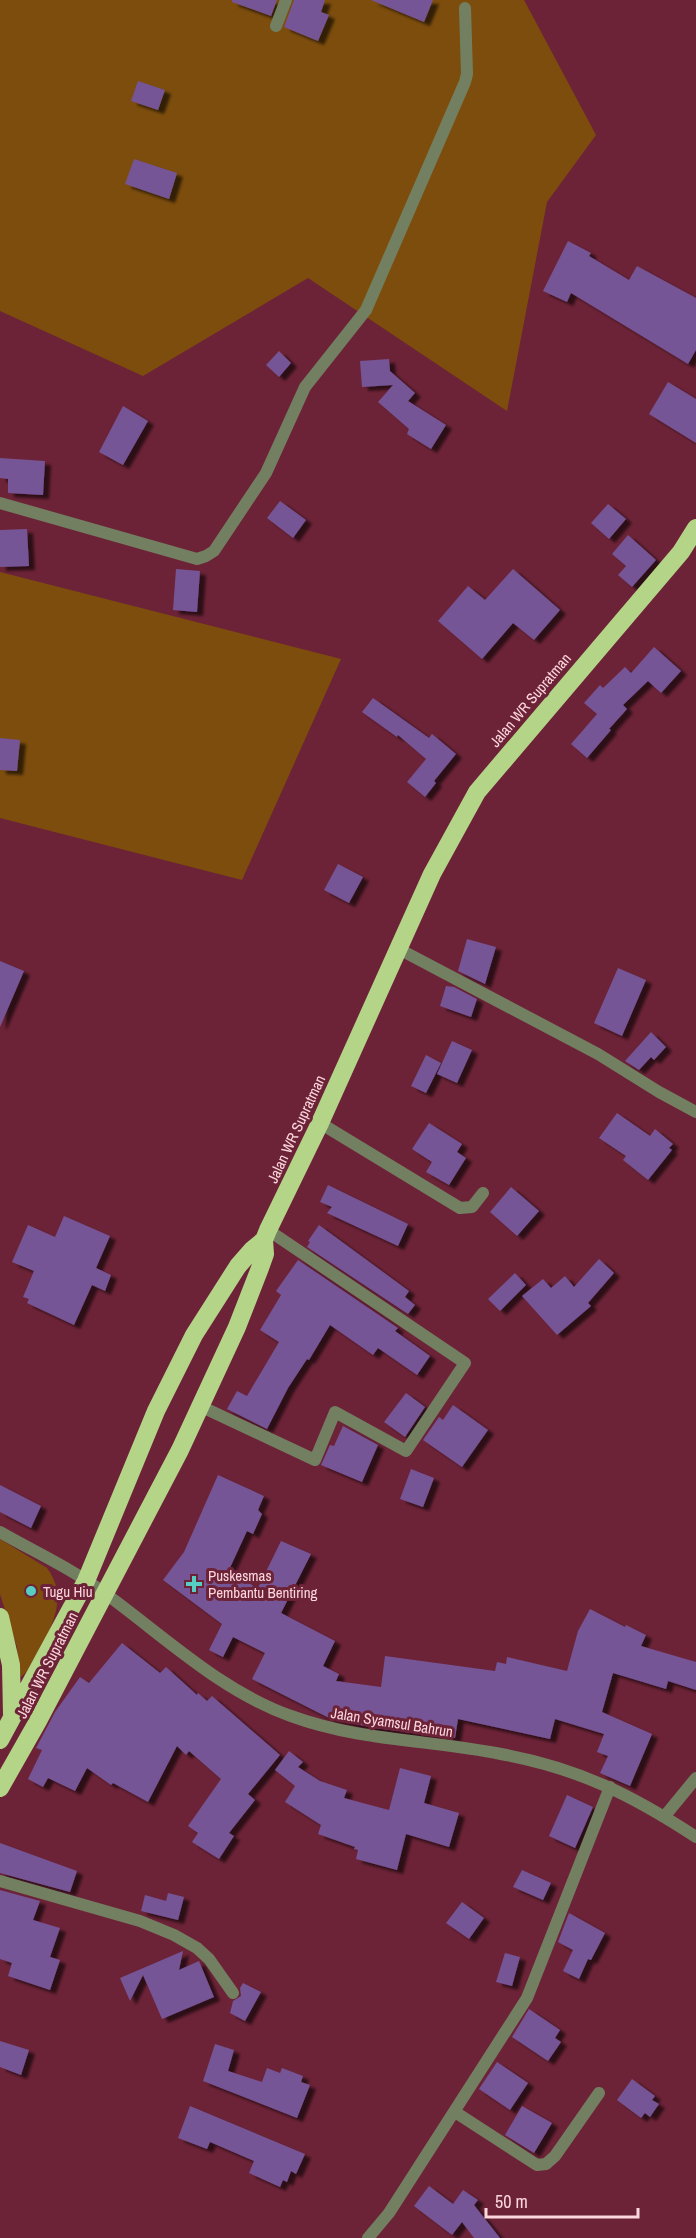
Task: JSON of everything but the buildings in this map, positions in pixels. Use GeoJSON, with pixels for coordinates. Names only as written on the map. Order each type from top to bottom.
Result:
{"type":"FeatureCollection","features":[{"type":"Feature","properties":{"kind":"highway","name":"Jalan WR Supratman"},"geometry":{"type":"LineString","coordinates":[[0,1788],[38,1721],[180,1450],[237,1327],[265,1254],[266,1235],[320,1123],[432,874],[477,792],[681,552],[696,528]]}},
{"type":"Feature","properties":{"kind":"highway"},"geometry":{"type":"LineString","coordinates":[[0,1740],[86,1581],[156,1411],[194,1335],[238,1266],[266,1235]]}},
{"type":"Feature","properties":{"kind":"highway"},"geometry":{"type":"LineString","coordinates":[[0,1617],[12,1665],[12,1716]]}},
{"type":"Feature","properties":{"kind":"street"},"geometry":{"type":"LineString","coordinates":[[276,26],[286,0]]}},
{"type":"Feature","properties":{"kind":"street"},"geometry":{"type":"LineString","coordinates":[[0,503],[197,559],[214,551],[266,474],[305,387],[366,310],[465,82],[465,8]]}},
{"type":"Feature","properties":{"kind":"street"},"geometry":{"type":"LineString","coordinates":[[397,948],[598,1054],[696,1112]]}},
{"type":"Feature","properties":{"kind":"street"},"geometry":{"type":"LineString","coordinates":[[320,1123],[460,1208],[472,1207],[483,1193]]}},
{"type":"Feature","properties":{"kind":"street"},"geometry":{"type":"LineString","coordinates":[[200,1406],[315,1460],[335,1412],[406,1451],[465,1363],[266,1235]]}},
{"type":"Feature","properties":{"kind":"street","name":"Jalan Syamsul Bahrun"},"geometry":{"type":"LineString","coordinates":[[0,1532],[104,1592],[224,1684],[259,1704],[293,1717],[349,1733],[501,1754],[558,1767],[610,1786],[696,1837]]}},
{"type":"Feature","properties":{"kind":"street"},"geometry":{"type":"LineString","coordinates":[[664,1817],[696,1778]]}},
{"type":"Feature","properties":{"kind":"street"},"geometry":{"type":"LineString","coordinates":[[369,2238],[389,2213],[527,1998],[610,1786]]}},
{"type":"Feature","properties":{"kind":"street"},"geometry":{"type":"LineString","coordinates":[[0,1881],[140,1921],[174,1935],[210,1959],[233,1992]]}},
{"type":"Feature","properties":{"kind":"street"},"geometry":{"type":"LineString","coordinates":[[455,2112],[537,2165],[546,2164],[555,2156],[599,2092]]}},
{"type":"Feature","properties":{"kind":"shaded area"},"geometry":{"type":"Polygon","coordinates":[[[0,0],[524,0],[596,135],[547,202],[507,411],[308,278],[143,376],[0,311],[0,0]]]}},
{"type":"Feature","properties":{"kind":"shaded area"},"geometry":{"type":"Polygon","coordinates":[[[0,572],[341,659],[242,880],[0,818],[0,572]]]}},
{"type":"Feature","properties":{"kind":"shaded area"},"geometry":{"type":"Polygon","coordinates":[[[0,1539],[47,1568],[54,1581],[57,1594],[57,1608],[48,1634],[27,1671],[21,1677],[17,1647],[0,1594],[0,1539]]]}},
{"type":"Feature","properties":{"kind":"place","name":"Puskesmas Pembantu Bentiring"},"geometry":{"type":"Point","coordinates":[194,1584]}},
{"type":"Feature","properties":{"kind":"place","name":"Tugu Hiu"},"geometry":{"type":"Point","coordinates":[31,1591]}}]}
